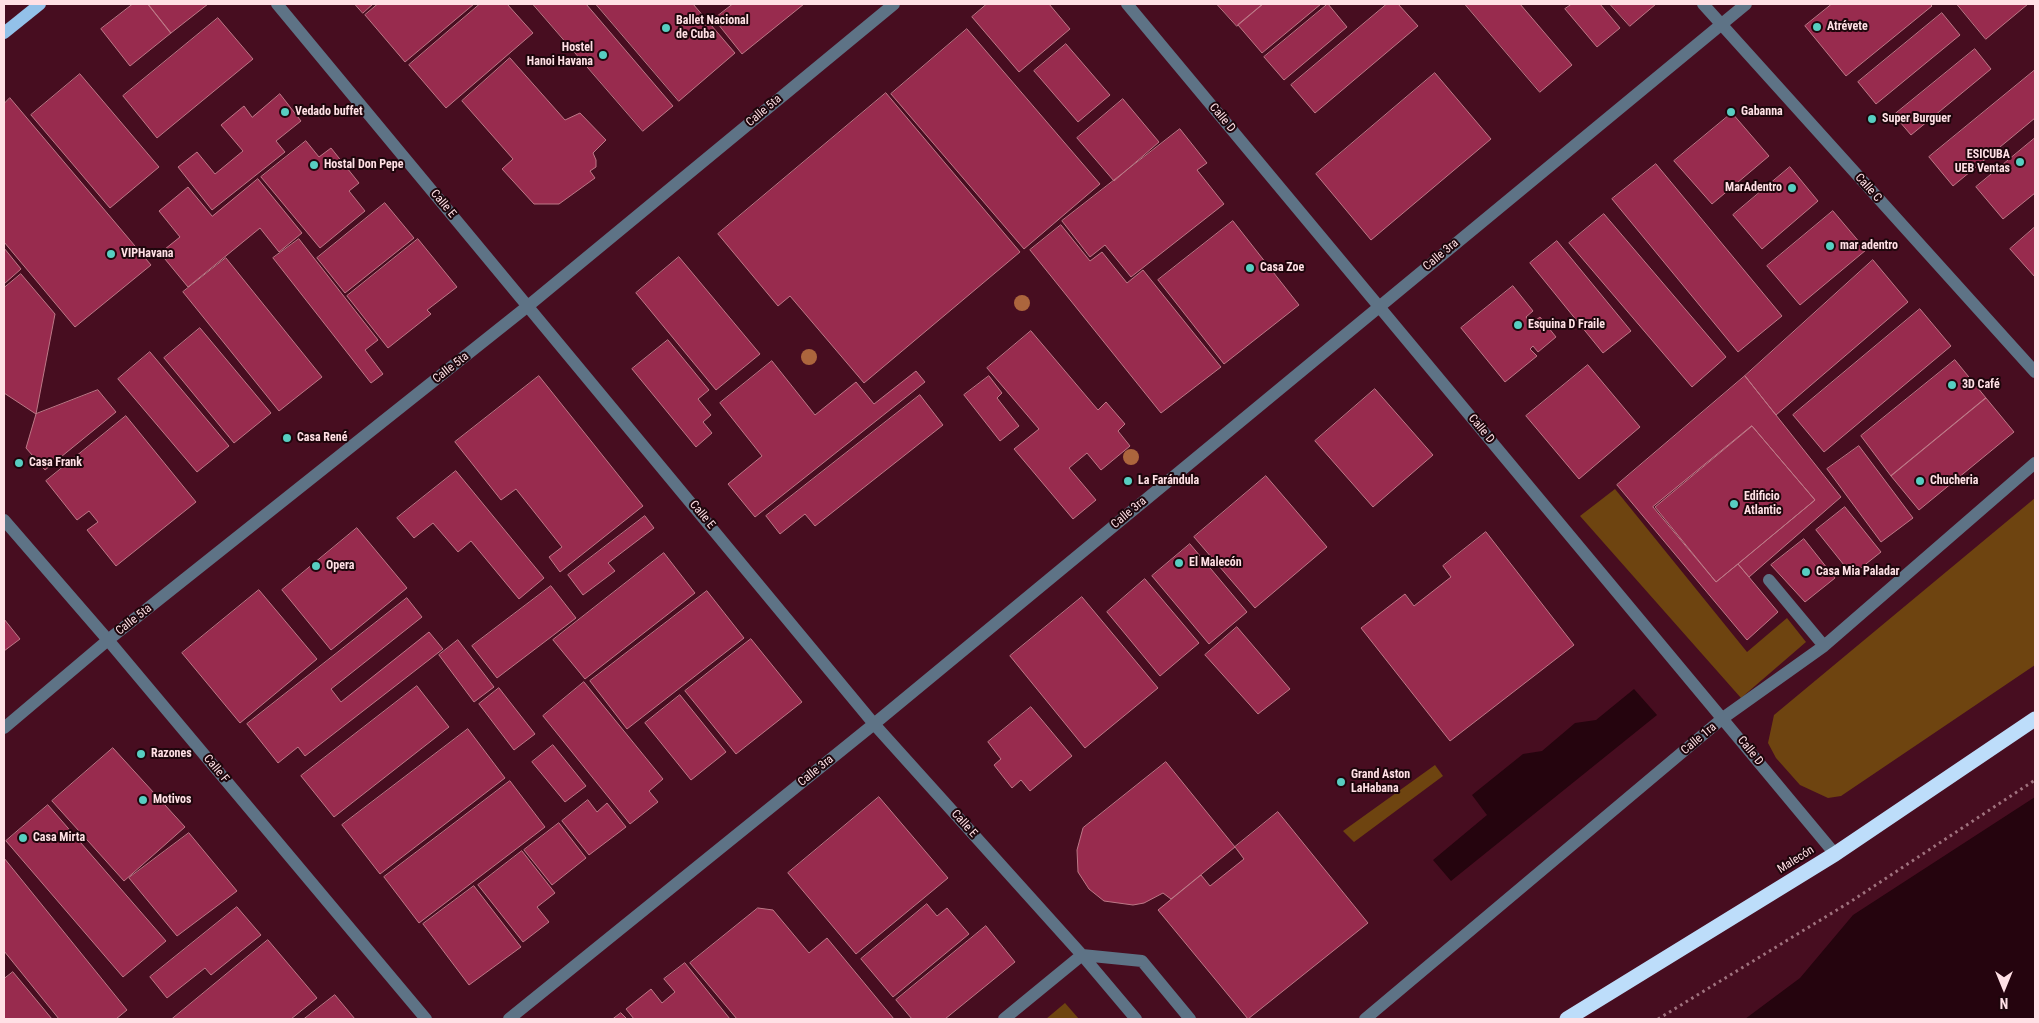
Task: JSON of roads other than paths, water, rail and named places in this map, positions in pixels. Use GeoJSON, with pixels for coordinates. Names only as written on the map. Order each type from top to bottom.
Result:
{"type":"FeatureCollection","features":[{"type":"Feature","properties":{"kind":"highway","name":"Malecón"},"geometry":{"type":"LineString","coordinates":[[1568,1019],[1835,854],[2035,718]]}},
{"type":"Feature","properties":{"kind":"main road"},"geometry":{"type":"LineString","coordinates":[[4,33],[40,4]]}},
{"type":"Feature","properties":{"kind":"street","name":"Calle E"},"geometry":{"type":"LineString","coordinates":[[277,4],[874,724],[1082,955],[1136,1019]]}},
{"type":"Feature","properties":{"kind":"street","name":"Calle 5ta"},"geometry":{"type":"LineString","coordinates":[[4,728],[108,640],[528,306],[894,4]]}},
{"type":"Feature","properties":{"kind":"street","name":"Calle D"},"geometry":{"type":"LineString","coordinates":[[1127,4],[1835,854]]}},
{"type":"Feature","properties":{"kind":"street","name":"Calle C"},"geometry":{"type":"LineString","coordinates":[[1703,4],[2035,372]]}},
{"type":"Feature","properties":{"kind":"street","name":"Calle 3ra"},"geometry":{"type":"LineString","coordinates":[[509,1019],[874,724],[1746,4]]}},
{"type":"Feature","properties":{"kind":"street","name":"Calle 1ra"},"geometry":{"type":"LineString","coordinates":[[1366,1019],[1723,718],[1824,646],[2035,463]]}},
{"type":"Feature","properties":{"kind":"street","name":"Calle F"},"geometry":{"type":"LineString","coordinates":[[4,520],[108,640],[426,1019]]}},
{"type":"Feature","properties":{"kind":"street"},"geometry":{"type":"LineString","coordinates":[[1769,580],[1824,646]]}},
{"type":"Feature","properties":{"kind":"street"},"geometry":{"type":"LineString","coordinates":[[1004,1019],[1082,955],[1142,961],[1190,1019]]}},
{"type":"Feature","properties":{"kind":"place","name":"Atrévete"},"geometry":{"type":"Point","coordinates":[1817,27]}},
{"type":"Feature","properties":{"kind":"place","name":"Ballet Nacional de Cuba"},"geometry":{"type":"Point","coordinates":[666,28]}},
{"type":"Feature","properties":{"kind":"place","name":"Hostel Hanoi Havana"},"geometry":{"type":"Point","coordinates":[603,55]}},
{"type":"Feature","properties":{"kind":"place","name":"Vedado buffet"},"geometry":{"type":"Point","coordinates":[285,112]}},
{"type":"Feature","properties":{"kind":"place","name":"Gabanna"},"geometry":{"type":"Point","coordinates":[1731,112]}},
{"type":"Feature","properties":{"kind":"place","name":"Super Burguer"},"geometry":{"type":"Point","coordinates":[1872,119]}},
{"type":"Feature","properties":{"kind":"place","name":"ESICUBA UEB Ventas"},"geometry":{"type":"Point","coordinates":[2020,162]}},
{"type":"Feature","properties":{"kind":"place","name":"Hostal Don Pepe"},"geometry":{"type":"Point","coordinates":[314,165]}},
{"type":"Feature","properties":{"kind":"place","name":"MarAdentro"},"geometry":{"type":"Point","coordinates":[1792,188]}},
{"type":"Feature","properties":{"kind":"place","name":"mar adentro"},"geometry":{"type":"Point","coordinates":[1830,246]}},
{"type":"Feature","properties":{"kind":"place","name":"VIPHavana"},"geometry":{"type":"Point","coordinates":[111,254]}},
{"type":"Feature","properties":{"kind":"place","name":"Casa Zoe"},"geometry":{"type":"Point","coordinates":[1250,268]}},
{"type":"Feature","properties":{"kind":"place","name":"Esquina D Fraile"},"geometry":{"type":"Point","coordinates":[1518,325]}},
{"type":"Feature","properties":{"kind":"place","name":"3D Café"},"geometry":{"type":"Point","coordinates":[1952,385]}},
{"type":"Feature","properties":{"kind":"place","name":"Casa René"},"geometry":{"type":"Point","coordinates":[287,438]}},
{"type":"Feature","properties":{"kind":"place","name":"Casa Frank"},"geometry":{"type":"Point","coordinates":[19,463]}},
{"type":"Feature","properties":{"kind":"place","name":"La Farándula"},"geometry":{"type":"Point","coordinates":[1128,481]}},
{"type":"Feature","properties":{"kind":"place","name":"Chucheria"},"geometry":{"type":"Point","coordinates":[1920,481]}},
{"type":"Feature","properties":{"kind":"place","name":"Edificio Atlantic"},"geometry":{"type":"Point","coordinates":[1734,504]}},
{"type":"Feature","properties":{"kind":"place","name":"El Malecón"},"geometry":{"type":"Point","coordinates":[1179,563]}},
{"type":"Feature","properties":{"kind":"place","name":"Opera"},"geometry":{"type":"Point","coordinates":[316,566]}},
{"type":"Feature","properties":{"kind":"place","name":"Casa Mia Paladar"},"geometry":{"type":"Point","coordinates":[1806,572]}},
{"type":"Feature","properties":{"kind":"place","name":"Razones"},"geometry":{"type":"Point","coordinates":[141,754]}},
{"type":"Feature","properties":{"kind":"place","name":"Grand Aston LaHabana"},"geometry":{"type":"Point","coordinates":[1341,782]}},
{"type":"Feature","properties":{"kind":"place","name":"Motivos"},"geometry":{"type":"Point","coordinates":[143,800]}},
{"type":"Feature","properties":{"kind":"place","name":"Casa Mirta"},"geometry":{"type":"Point","coordinates":[23,838]}}]}
